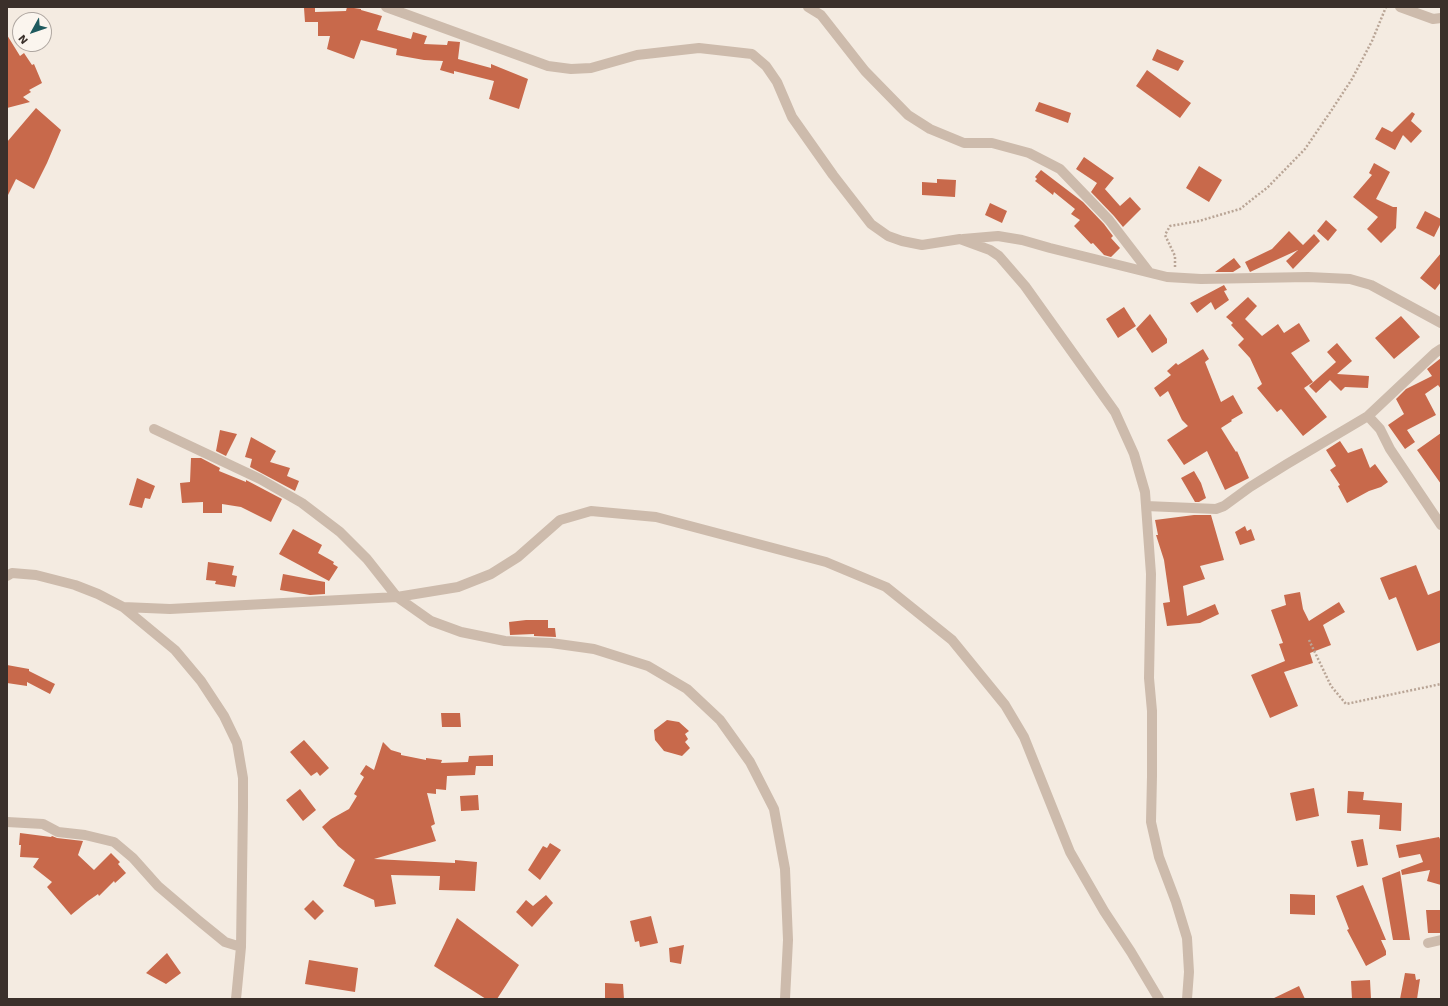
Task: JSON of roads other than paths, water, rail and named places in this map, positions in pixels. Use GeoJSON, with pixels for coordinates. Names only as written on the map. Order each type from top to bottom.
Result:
{"type":"FeatureCollection","features":[{"type":"Feature","properties":{"kind":"street"},"geometry":{"type":"LineString","coordinates":[[386,7],[548,66],[572,69],[591,68],[637,55],[699,48],[752,54],[766,66],[776,82],[792,116],[833,176],[871,224],[888,236],[902,241],[922,245],[960,239],[998,236],[1022,240],[1167,277],[1201,279],[1308,277],[1350,279],[1371,285],[1441,323]]}},
{"type":"Feature","properties":{"kind":"street"},"geometry":{"type":"LineString","coordinates":[[808,7],[821,15],[865,71],[908,115],[930,129],[964,143],[992,143],[1029,153],[1060,169],[1109,220],[1148,272]]}},
{"type":"Feature","properties":{"kind":"street"},"geometry":{"type":"LineString","coordinates":[[1400,7],[1433,20],[1441,18]]}},
{"type":"Feature","properties":{"kind":"street"},"geometry":{"type":"LineString","coordinates":[[960,239],[990,250],[999,256],[1025,286],[1115,412],[1130,447],[1145,492],[1151,574],[1149,678],[1152,711],[1151,822],[1159,857],[1176,902],[1187,938],[1189,972],[1187,999]]}},
{"type":"Feature","properties":{"kind":"street"},"geometry":{"type":"LineString","coordinates":[[1146,506],[1216,509],[1224,506],[1250,487],[1368,416],[1434,353],[1441,349]]}},
{"type":"Feature","properties":{"kind":"street"},"geometry":{"type":"LineString","coordinates":[[1368,416],[1380,429],[1390,449],[1441,525]]}},
{"type":"Feature","properties":{"kind":"street"},"geometry":{"type":"LineString","coordinates":[[154,429],[260,479],[302,503],[340,532],[367,560],[397,597],[431,621],[461,632],[505,641],[551,642],[594,649],[648,666],[688,689],[720,720],[750,762],[774,809],[785,869],[788,940],[785,999]]}},
{"type":"Feature","properties":{"kind":"street"},"geometry":{"type":"LineString","coordinates":[[123,607],[170,609],[397,597],[458,588],[491,574],[518,557],[560,520],[591,511],[656,517],[826,562],[886,586],[952,640],[1005,705],[1024,737],[1070,852],[1104,911],[1159,999]]}},
{"type":"Feature","properties":{"kind":"street"},"geometry":{"type":"LineString","coordinates":[[7,576],[12,573],[36,575],[75,585],[98,594],[123,607],[175,650],[201,681],[224,716],[237,743],[243,778],[244,807],[241,947],[236,999]]}},
{"type":"Feature","properties":{"kind":"street"},"geometry":{"type":"LineString","coordinates":[[7,822],[43,824],[58,832],[85,835],[114,842],[133,858],[158,886],[198,920],[225,942],[241,947]]}},
{"type":"Feature","properties":{"kind":"street"},"geometry":{"type":"LineString","coordinates":[[1428,943],[1441,940]]}}]}
